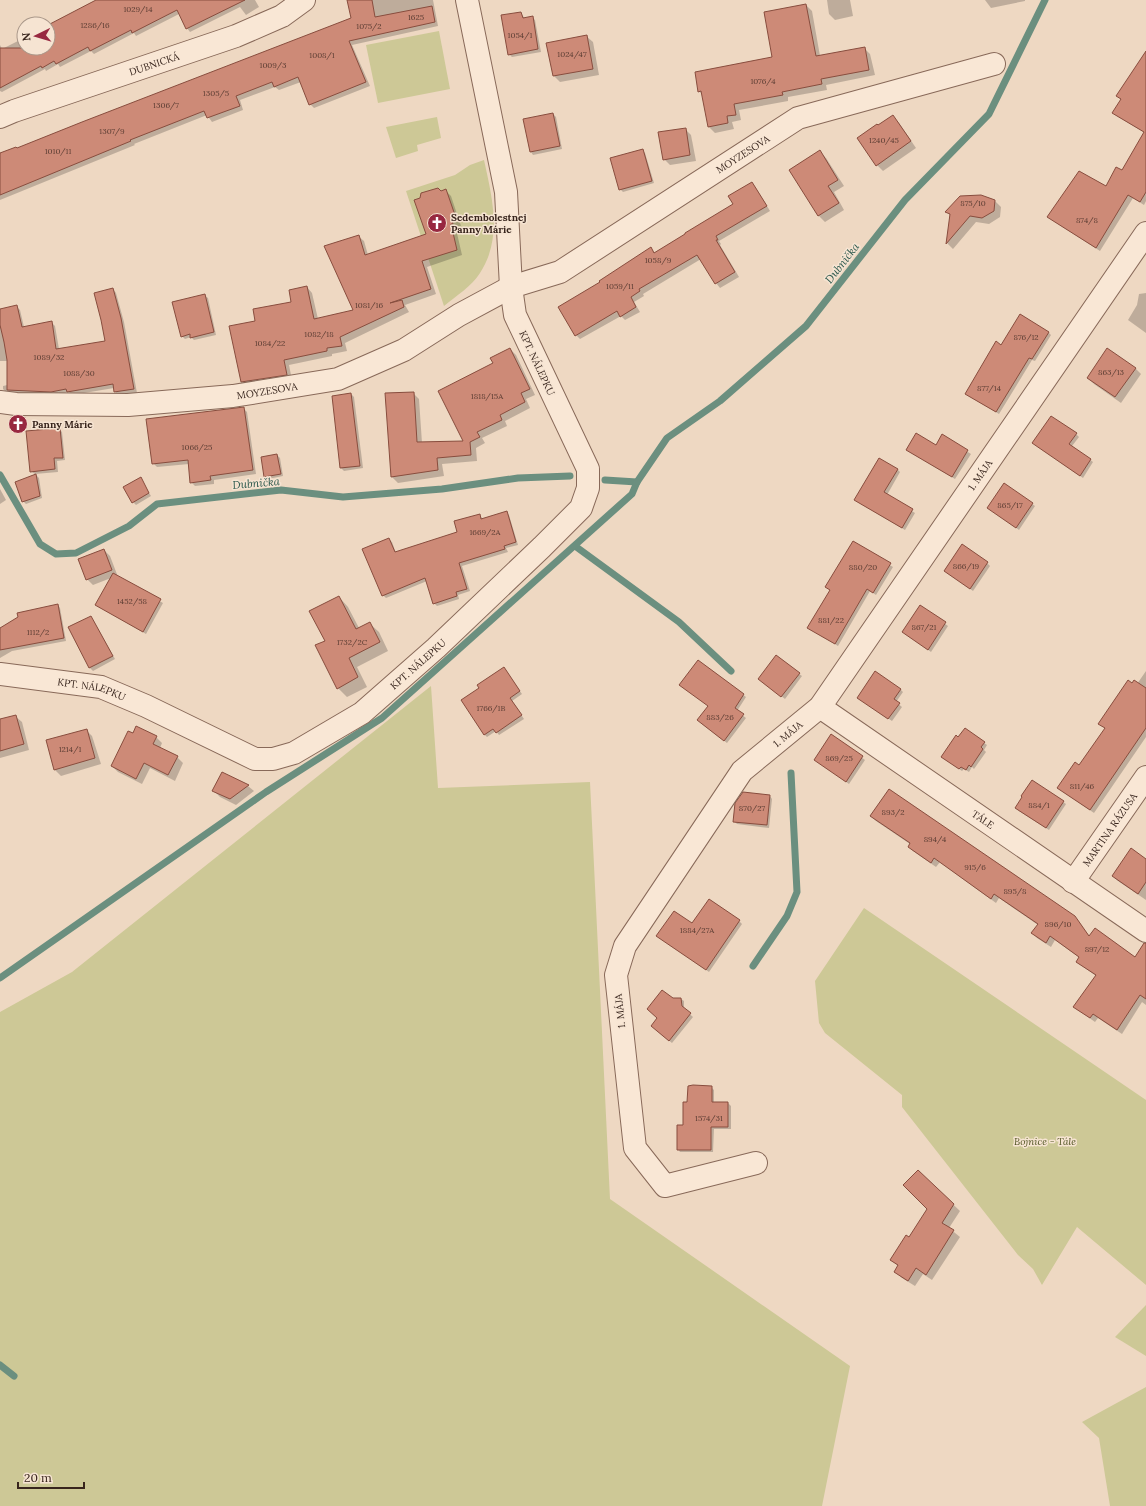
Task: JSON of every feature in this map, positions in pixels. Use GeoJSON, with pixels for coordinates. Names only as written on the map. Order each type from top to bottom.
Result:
{"type":"FeatureCollection","features":[{"type":"Feature","properties":{"kind":"street","name":"DUBNICKÁ"},"geometry":{"type":"LineString","coordinates":[[0,117],[236,36],[282,16],[304,0]]}},
{"type":"Feature","properties":{"kind":"street"},"geometry":{"type":"LineString","coordinates":[[467,0],[506,192],[511,287]]}},
{"type":"Feature","properties":{"kind":"street","name":"MOYZESOVA"},"geometry":{"type":"LineString","coordinates":[[0,402],[16,404],[128,405],[233,396],[338,379],[404,350],[459,315],[511,287],[560,272],[798,118],[994,64]]}},
{"type":"Feature","properties":{"kind":"street","name":"1. MÁJA"},"geometry":{"type":"LineString","coordinates":[[756,1163],[664,1186],[635,1148],[616,975],[625,946],[742,771],[820,707],[1146,234]]}},
{"type":"Feature","properties":{"kind":"street","name":"KPT. NÁLEPKU"},"geometry":{"type":"LineString","coordinates":[[0,674],[101,687],[146,706],[255,759],[273,760],[294,754],[362,713],[436,648],[542,547],[581,508],[588,488],[588,469],[515,315],[511,287]]}},
{"type":"Feature","properties":{"kind":"street","name":"TÁLE"},"geometry":{"type":"LineString","coordinates":[[820,707],[1146,931]]}},
{"type":"Feature","properties":{"kind":"street","name":"MARTINA RÁZUSA"},"geometry":{"type":"LineString","coordinates":[[1073,882],[1146,777]]}},
{"type":"Feature","properties":{"kind":"green space"},"geometry":{"type":"Polygon","coordinates":[[[439,31],[450,89],[378,103],[366,45],[439,31]]]}},
{"type":"Feature","properties":{"kind":"green space"},"geometry":{"type":"Polygon","coordinates":[[[437,117],[441,138],[417,145],[418,151],[396,158],[386,127],[437,117]]]}},
{"type":"Feature","properties":{"kind":"green space"},"geometry":{"type":"Polygon","coordinates":[[[484,160],[494,217],[491,246],[487,260],[477,278],[444,306],[406,191],[455,175],[470,165],[484,160]]]}},
{"type":"Feature","properties":{"kind":"green space"},"geometry":{"type":"Polygon","coordinates":[[[431,686],[438,788],[590,782],[610,1199],[850,1366],[822,1506],[0,1506],[0,1012],[72,972],[431,686]]]}},
{"type":"Feature","properties":{"kind":"green space","name":"Bojnice - Tále"},"geometry":{"type":"Polygon","coordinates":[[[864,908],[1146,1100],[1146,1285],[1077,1227],[1042,1285],[1033,1269],[1018,1255],[902,1107],[902,1095],[825,1033],[819,1023],[815,981],[864,908]]]}},
{"type":"Feature","properties":{"kind":"green space"},"geometry":{"type":"Polygon","coordinates":[[[1146,1305],[1146,1356],[1115,1337],[1146,1305]]]}},
{"type":"Feature","properties":{"kind":"green space"},"geometry":{"type":"Polygon","coordinates":[[[1146,1387],[1146,1506],[1110,1506],[1099,1438],[1082,1422],[1146,1387]]]}},
{"type":"Feature","properties":{"kind":"building"},"geometry":{"type":"Polygon","coordinates":[[[96,0],[245,0],[186,29],[177,10],[132,33],[131,30],[90,51],[88,47],[56,64],[54,61],[42,68],[41,66],[0,88],[0,48],[16,48],[16,56],[56,56],[56,21],[96,0]]]}},
{"type":"Feature","properties":{"kind":"building"},"geometry":{"type":"Polygon","coordinates":[[[347,0],[372,0],[375,17],[432,6],[435,22],[349,41],[366,82],[309,105],[298,77],[274,87],[272,82],[236,96],[240,106],[207,118],[204,111],[130,140],[131,141],[0,195],[0,153],[16,147],[17,148],[351,18],[347,0]]]}},
{"type":"Feature","properties":{"kind":"building"},"geometry":{"type":"Polygon","coordinates":[[[806,4],[816,56],[865,47],[869,70],[821,79],[822,84],[782,92],[783,95],[734,104],[736,115],[727,116],[728,123],[708,127],[701,91],[698,92],[695,72],[772,57],[764,12],[806,4]]]}},
{"type":"Feature","properties":{"kind":"building"},"geometry":{"type":"Polygon","coordinates":[[[521,12],[523,18],[533,16],[538,49],[508,55],[501,15],[521,12]]]}},
{"type":"Feature","properties":{"kind":"building"},"geometry":{"type":"Polygon","coordinates":[[[587,35],[593,69],[553,76],[546,43],[587,35]]]}},
{"type":"Feature","properties":{"kind":"building"},"geometry":{"type":"Polygon","coordinates":[[[1146,51],[1146,192],[1140,202],[1128,195],[1096,248],[1047,217],[1079,171],[1106,186],[1116,167],[1122,170],[1144,132],[1112,113],[1121,99],[1116,96],[1146,51]]]}},
{"type":"Feature","properties":{"kind":"building"},"geometry":{"type":"Polygon","coordinates":[[[553,113],[560,146],[530,152],[523,119],[553,113]]]}},
{"type":"Feature","properties":{"kind":"building"},"geometry":{"type":"Polygon","coordinates":[[[893,115],[911,141],[876,166],[857,138],[893,115]]]}},
{"type":"Feature","properties":{"kind":"building"},"geometry":{"type":"Polygon","coordinates":[[[686,128],[690,155],[663,160],[658,132],[686,128]]]}},
{"type":"Feature","properties":{"kind":"building"},"geometry":{"type":"Polygon","coordinates":[[[643,149],[652,181],[619,190],[610,158],[643,149]]]}},
{"type":"Feature","properties":{"kind":"building"},"geometry":{"type":"Polygon","coordinates":[[[820,150],[838,180],[828,186],[839,203],[818,216],[789,170],[820,150]]]}},
{"type":"Feature","properties":{"kind":"building"},"geometry":{"type":"Polygon","coordinates":[[[752,182],[767,206],[716,236],[718,240],[716,240],[735,272],[715,284],[697,255],[639,289],[640,291],[631,297],[636,307],[620,317],[617,311],[575,336],[558,307],[600,282],[599,281],[651,247],[654,253],[733,204],[728,196],[752,182]]]}},
{"type":"Feature","properties":{"kind":"building"},"geometry":{"type":"Polygon","coordinates":[[[438,188],[441,191],[446,189],[457,221],[452,221],[453,224],[451,224],[457,250],[422,261],[431,289],[390,303],[402,300],[404,307],[340,337],[342,346],[327,348],[327,351],[284,360],[287,375],[241,382],[229,326],[255,321],[253,309],[291,302],[289,290],[307,286],[314,319],[353,310],[324,246],[359,235],[365,255],[426,234],[414,200],[420,198],[421,193],[438,188]]]}},
{"type":"Feature","properties":{"kind":"building"},"geometry":{"type":"Polygon","coordinates":[[[981,195],[995,200],[994,211],[982,218],[970,216],[946,244],[950,214],[945,212],[960,196],[981,195]]]}},
{"type":"Feature","properties":{"kind":"building"},"geometry":{"type":"Polygon","coordinates":[[[113,288],[121,318],[134,389],[114,392],[113,384],[67,392],[66,389],[51,392],[7,390],[7,360],[0,325],[0,309],[17,305],[22,327],[52,321],[56,349],[105,341],[94,293],[113,288]]]}},
{"type":"Feature","properties":{"kind":"building"},"geometry":{"type":"Polygon","coordinates":[[[205,294],[214,332],[190,338],[190,334],[181,337],[172,302],[205,294]]]}},
{"type":"Feature","properties":{"kind":"building"},"geometry":{"type":"Polygon","coordinates":[[[1020,314],[1049,332],[1032,359],[1029,358],[996,412],[965,394],[996,341],[1001,345],[1020,314]]]}},
{"type":"Feature","properties":{"kind":"building"},"geometry":{"type":"Polygon","coordinates":[[[510,348],[530,389],[521,393],[525,402],[500,415],[502,420],[477,432],[480,437],[470,442],[471,455],[437,458],[438,470],[391,477],[385,393],[414,392],[417,442],[463,441],[438,391],[493,363],[490,358],[510,348]]]}},
{"type":"Feature","properties":{"kind":"building"},"geometry":{"type":"Polygon","coordinates":[[[1107,348],[1136,368],[1115,397],[1087,378],[1107,348]]]}},
{"type":"Feature","properties":{"kind":"building"},"geometry":{"type":"Polygon","coordinates":[[[351,393],[360,466],[340,468],[332,396],[351,393]]]}},
{"type":"Feature","properties":{"kind":"building"},"geometry":{"type":"Polygon","coordinates":[[[244,407],[253,470],[210,476],[211,480],[190,483],[188,460],[152,464],[146,419],[244,407]]]}},
{"type":"Feature","properties":{"kind":"building"},"geometry":{"type":"Polygon","coordinates":[[[1051,416],[1077,433],[1069,444],[1091,459],[1080,476],[1032,443],[1051,416]]]}},
{"type":"Feature","properties":{"kind":"building"},"geometry":{"type":"Polygon","coordinates":[[[60,428],[63,458],[54,458],[55,469],[30,472],[26,431],[60,428]]]}},
{"type":"Feature","properties":{"kind":"building"},"geometry":{"type":"Polygon","coordinates":[[[916,433],[936,445],[942,434],[968,450],[952,477],[906,450],[916,433]]]}},
{"type":"Feature","properties":{"kind":"building"},"geometry":{"type":"Polygon","coordinates":[[[277,454],[281,474],[264,477],[261,457],[277,454]]]}},
{"type":"Feature","properties":{"kind":"building"},"geometry":{"type":"Polygon","coordinates":[[[879,458],[898,469],[884,492],[913,509],[902,528],[854,500],[879,458]]]}},
{"type":"Feature","properties":{"kind":"building"},"geometry":{"type":"Polygon","coordinates":[[[36,474],[40,496],[22,502],[15,482],[36,474]]]}},
{"type":"Feature","properties":{"kind":"building"},"geometry":{"type":"Polygon","coordinates":[[[141,477],[149,493],[132,503],[123,487],[141,477]]]}},
{"type":"Feature","properties":{"kind":"building"},"geometry":{"type":"Polygon","coordinates":[[[1004,483],[1033,503],[1016,528],[987,508],[1004,483]]]}},
{"type":"Feature","properties":{"kind":"building"},"geometry":{"type":"Polygon","coordinates":[[[507,511],[516,542],[504,546],[505,549],[459,563],[467,589],[456,592],[457,596],[433,604],[425,578],[382,596],[362,549],[389,538],[395,552],[457,532],[454,521],[480,514],[481,519],[507,511]]]}},
{"type":"Feature","properties":{"kind":"building"},"geometry":{"type":"Polygon","coordinates":[[[853,541],[891,563],[873,593],[867,589],[835,644],[807,628],[830,590],[825,587],[853,541]]]}},
{"type":"Feature","properties":{"kind":"building"},"geometry":{"type":"Polygon","coordinates":[[[962,544],[988,562],[970,589],[944,571],[962,544]]]}},
{"type":"Feature","properties":{"kind":"building"},"geometry":{"type":"Polygon","coordinates":[[[104,549],[112,570],[86,580],[78,559],[104,549]]]}},
{"type":"Feature","properties":{"kind":"building"},"geometry":{"type":"Polygon","coordinates":[[[113,573],[161,599],[143,632],[95,605],[113,573]]]}},
{"type":"Feature","properties":{"kind":"building"},"geometry":{"type":"Polygon","coordinates":[[[339,596],[356,629],[370,622],[380,642],[349,658],[358,677],[337,689],[315,645],[325,641],[309,611],[339,596]]]}},
{"type":"Feature","properties":{"kind":"building"},"geometry":{"type":"Polygon","coordinates":[[[58,604],[64,638],[0,650],[0,628],[18,617],[17,613],[58,604]]]}},
{"type":"Feature","properties":{"kind":"building"},"geometry":{"type":"Polygon","coordinates":[[[920,605],[946,622],[928,650],[902,632],[920,605]]]}},
{"type":"Feature","properties":{"kind":"building"},"geometry":{"type":"Polygon","coordinates":[[[91,616],[113,656],[89,668],[68,627],[91,616]]]}},
{"type":"Feature","properties":{"kind":"building"},"geometry":{"type":"Polygon","coordinates":[[[776,655],[800,673],[781,697],[758,679],[776,655]]]}},
{"type":"Feature","properties":{"kind":"building"},"geometry":{"type":"Polygon","coordinates":[[[698,660],[744,694],[735,708],[744,714],[724,741],[697,720],[708,706],[679,685],[698,660]]]}},
{"type":"Feature","properties":{"kind":"building"},"geometry":{"type":"Polygon","coordinates":[[[504,667],[520,691],[510,698],[522,715],[496,733],[493,729],[484,735],[461,700],[479,688],[477,685],[504,667]]]}},
{"type":"Feature","properties":{"kind":"building"},"geometry":{"type":"Polygon","coordinates":[[[875,671],[901,689],[894,699],[900,703],[888,719],[857,698],[875,671]]]}},
{"type":"Feature","properties":{"kind":"building"},"geometry":{"type":"Polygon","coordinates":[[[1128,680],[1132,683],[1134,680],[1146,688],[1146,728],[1090,810],[1057,788],[1075,762],[1079,765],[1105,728],[1098,724],[1128,680]]]}},
{"type":"Feature","properties":{"kind":"building"},"geometry":{"type":"Polygon","coordinates":[[[16,715],[24,744],[0,751],[0,719],[16,715]]]}},
{"type":"Feature","properties":{"kind":"building"},"geometry":{"type":"Polygon","coordinates":[[[136,726],[157,736],[153,744],[178,756],[168,775],[144,763],[136,779],[111,766],[128,731],[133,733],[136,726]]]}},
{"type":"Feature","properties":{"kind":"building"},"geometry":{"type":"Polygon","coordinates":[[[965,728],[985,742],[981,747],[983,749],[971,767],[969,765],[966,770],[961,767],[959,769],[941,757],[956,735],[958,737],[965,728]]]}},
{"type":"Feature","properties":{"kind":"building"},"geometry":{"type":"Polygon","coordinates":[[[87,729],[95,758],[54,770],[46,740],[87,729]]]}},
{"type":"Feature","properties":{"kind":"building"},"geometry":{"type":"Polygon","coordinates":[[[831,734],[863,756],[846,782],[814,760],[831,734]]]}},
{"type":"Feature","properties":{"kind":"building"},"geometry":{"type":"Polygon","coordinates":[[[222,772],[249,785],[230,799],[212,791],[222,772]]]}},
{"type":"Feature","properties":{"kind":"building"},"geometry":{"type":"Polygon","coordinates":[[[1032,780],[1064,801],[1046,828],[1015,808],[1032,780]]]}},
{"type":"Feature","properties":{"kind":"building"},"geometry":{"type":"Polygon","coordinates":[[[889,789],[1075,916],[1089,936],[1095,928],[1135,957],[1144,943],[1146,943],[1146,999],[1140,995],[1117,1030],[1093,1014],[1090,1018],[1073,1007],[1096,975],[1076,962],[1079,957],[1050,936],[1046,943],[1031,933],[1038,924],[994,894],[991,899],[934,858],[931,863],[908,847],[910,843],[870,816],[889,789]]]}},
{"type":"Feature","properties":{"kind":"building"},"geometry":{"type":"Polygon","coordinates":[[[743,792],[770,795],[767,825],[733,822],[735,803],[743,792]]]}},
{"type":"Feature","properties":{"kind":"building"},"geometry":{"type":"Polygon","coordinates":[[[1131,848],[1146,859],[1146,882],[1138,894],[1112,876],[1131,848]]]}},
{"type":"Feature","properties":{"kind":"building"},"geometry":{"type":"Polygon","coordinates":[[[709,899],[740,920],[706,970],[656,936],[674,911],[692,923],[709,899]]]}},
{"type":"Feature","properties":{"kind":"building"},"geometry":{"type":"Polygon","coordinates":[[[662,990],[673,998],[681,998],[682,1006],[691,1013],[669,1041],[651,1026],[657,1018],[647,1009],[662,990]]]}},
{"type":"Feature","properties":{"kind":"building"},"geometry":{"type":"Polygon","coordinates":[[[688,1086],[712,1086],[712,1102],[728,1102],[728,1127],[711,1127],[711,1150],[677,1150],[677,1125],[683,1125],[683,1102],[687,1102],[688,1086]]]}},
{"type":"Feature","properties":{"kind":"building"},"geometry":{"type":"Polygon","coordinates":[[[918,1170],[954,1204],[942,1223],[954,1230],[926,1275],[916,1268],[908,1281],[894,1272],[898,1265],[890,1260],[906,1235],[909,1237],[927,1209],[903,1185],[918,1170]]]}},
{"type":"Feature","properties":{"kind":"waterway"},"geometry":{"type":"LineString","coordinates":[[0,978],[266,792],[382,718],[632,494],[637,482],[667,438],[720,401],[806,326],[905,200],[989,114],[1045,0]]}},
{"type":"Feature","properties":{"kind":"waterway","name":"Dubnička"},"geometry":{"type":"LineString","coordinates":[[0,475],[40,544],[56,554],[76,553],[129,526],[157,504],[281,490],[343,497],[442,489],[518,478],[570,476]]}},
{"type":"Feature","properties":{"kind":"waterway","name":"Dubnička"},"geometry":{"type":"LineString","coordinates":[[605,480],[637,482]]}},
{"type":"Feature","properties":{"kind":"waterway"},"geometry":{"type":"LineString","coordinates":[[575,546],[679,622],[731,671]]}},
{"type":"Feature","properties":{"kind":"waterway"},"geometry":{"type":"LineString","coordinates":[[753,966],[787,916],[797,892],[791,773]]}},
{"type":"Feature","properties":{"kind":"waterway"},"geometry":{"type":"LineString","coordinates":[[0,1365],[14,1376]]}},
{"type":"Feature","properties":{"kind":"place","name":"Sedembolestnej Panny Márie"},"geometry":{"type":"Point","coordinates":[437,223]}},
{"type":"Feature","properties":{"kind":"place","name":"Panny Márie"},"geometry":{"type":"Point","coordinates":[18,424]}}]}
